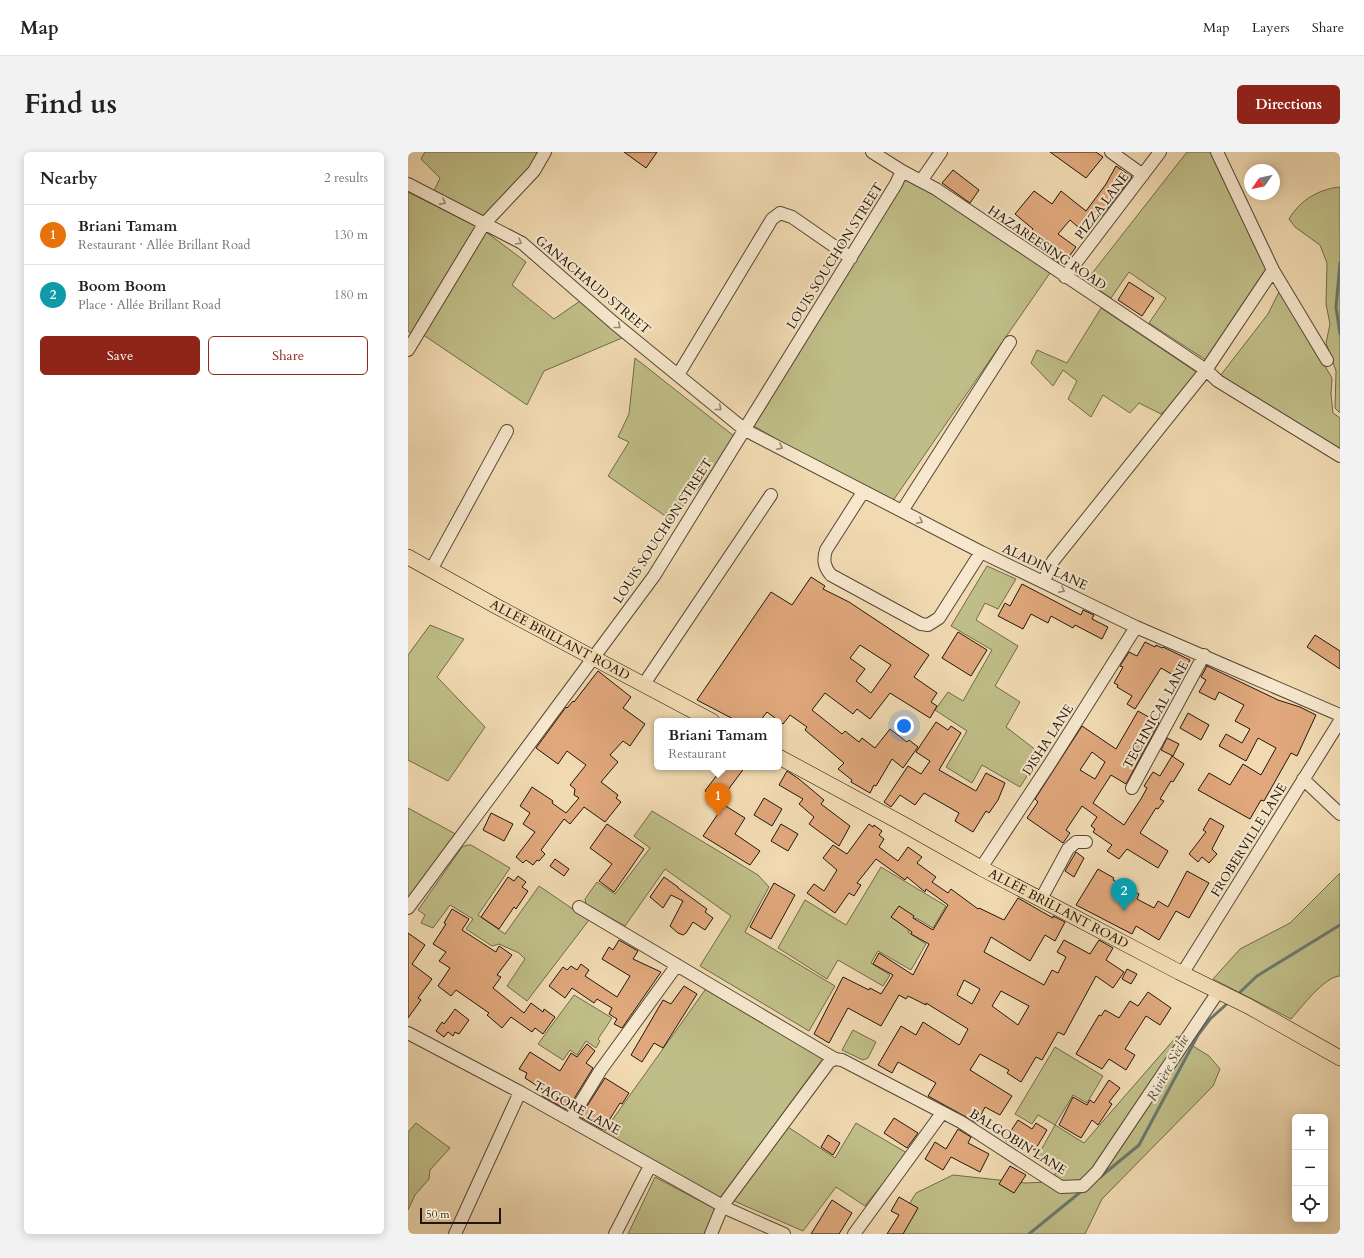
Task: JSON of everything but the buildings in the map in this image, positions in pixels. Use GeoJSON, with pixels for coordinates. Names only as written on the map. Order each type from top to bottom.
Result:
{"type":"FeatureCollection","features":[{"type":"Feature","properties":{"kind":"main road","name":"ALLÉE BRILLANT ROAD"},"geometry":{"type":"LineString","coordinates":[[408,557],[494,605],[706,718]]}},
{"type":"Feature","properties":{"kind":"main road","name":"ALLÉE BRILLANT ROAD"},"geometry":{"type":"LineString","coordinates":[[782,759],[981,868],[1182,974],[1248,1006],[1340,1058]]}},
{"type":"Feature","properties":{"kind":"street"},"geometry":{"type":"LineString","coordinates":[[408,350],[484,224],[534,171],[545,152]]}},
{"type":"Feature","properties":{"kind":"street","name":"HAZAREESING ROAD"},"geometry":{"type":"LineString","coordinates":[[872,152],[902,171],[936,189],[1065,277],[1206,370],[1218,381],[1340,456]]}},
{"type":"Feature","properties":{"kind":"street"},"geometry":{"type":"LineString","coordinates":[[921,181],[941,152]]}},
{"type":"Feature","properties":{"kind":"street"},"geometry":{"type":"LineString","coordinates":[[1111,152],[1143,174]]}},
{"type":"Feature","properties":{"kind":"street","name":"PIZZA LANE"},"geometry":{"type":"LineString","coordinates":[[1065,277],[1160,152]]}},
{"type":"Feature","properties":{"kind":"street"},"geometry":{"type":"LineString","coordinates":[[1217,152],[1273,270],[1328,360]]}},
{"type":"Feature","properties":{"kind":"street","name":"LOUIS SOUCHON STREET"},"geometry":{"type":"LineString","coordinates":[[408,908],[654,576],[745,430],[822,302],[851,258],[896,184],[902,171]]}},
{"type":"Feature","properties":{"kind":"street","name":"GANACHAUD STREET"},"geometry":{"type":"LineString","coordinates":[[408,184],[522,243],[614,323],[745,430]]}},
{"type":"Feature","properties":{"kind":"street"},"geometry":{"type":"LineString","coordinates":[[678,375],[772,219],[780,213],[792,217],[851,258]]}},
{"type":"Feature","properties":{"kind":"street"},"geometry":{"type":"LineString","coordinates":[[1044,581],[1053,561],[1206,370],[1273,270]]}},
{"type":"Feature","properties":{"kind":"street"},"geometry":{"type":"LineString","coordinates":[[902,511],[1010,342]]}},
{"type":"Feature","properties":{"kind":"street","name":"ALADIN LANE"},"geometry":{"type":"LineString","coordinates":[[745,430],[981,552],[1136,626],[1340,715]]}},
{"type":"Feature","properties":{"kind":"street"},"geometry":{"type":"LineString","coordinates":[[431,570],[506,431]]}},
{"type":"Feature","properties":{"kind":"street"},"geometry":{"type":"LineString","coordinates":[[863,492],[826,550],[824,557],[826,570],[831,575],[922,624],[928,625],[939,618],[981,552]]}},
{"type":"Feature","properties":{"kind":"street"},"geometry":{"type":"LineString","coordinates":[[644,684],[771,495]]}},
{"type":"Feature","properties":{"kind":"street","name":"DISHA LANE"},"geometry":{"type":"LineString","coordinates":[[981,868],[1053,759],[1136,626]]}},
{"type":"Feature","properties":{"kind":"street","name":"TECHNICAL LANE"},"geometry":{"type":"LineString","coordinates":[[1132,788],[1204,655]]}},
{"type":"Feature","properties":{"kind":"street","name":"FROBERVILLE LANE"},"geometry":{"type":"LineString","coordinates":[[1182,974],[1340,721]]}},
{"type":"Feature","properties":{"kind":"street"},"geometry":{"type":"LineString","coordinates":[[1303,779],[1340,814]]}},
{"type":"Feature","properties":{"kind":"street"},"geometry":{"type":"LineString","coordinates":[[1040,899],[1068,849],[1076,842],[1086,842]]}},
{"type":"Feature","properties":{"kind":"street","name":"BALGOBIN LANE"},"geometry":{"type":"LineString","coordinates":[[579,907],[835,1059],[842,1060],[961,1122],[1061,1187],[1083,1186],[1105,1160],[1219,993]]}},
{"type":"Feature","properties":{"kind":"street"},"geometry":{"type":"LineString","coordinates":[[570,1120],[600,1071],[676,965]]}},
{"type":"Feature","properties":{"kind":"street","name":"TAGORE LANE"},"geometry":{"type":"LineString","coordinates":[[408,1033],[520,1092],[650,1166],[727,1207],[784,1234]]}},
{"type":"Feature","properties":{"kind":"street"},"geometry":{"type":"LineString","coordinates":[[711,1234],[727,1207],[829,1062],[835,1059]]}},
{"type":"Feature","properties":{"kind":"street"},"geometry":{"type":"LineString","coordinates":[[455,1234],[520,1092]]}},
{"type":"Feature","properties":{"kind":"street"},"geometry":{"type":"LineString","coordinates":[[854,1234],[942,1113]]}},
{"type":"Feature","properties":{"kind":"street"},"geometry":{"type":"LineString","coordinates":[[616,1234],[650,1166]]}},
{"type":"Feature","properties":{"kind":"shaded area"},"geometry":{"type":"Polygon","coordinates":[[[425,152],[540,152],[534,164],[486,217],[434,191],[440,178],[421,159],[425,152]]]}},
{"type":"Feature","properties":{"kind":"shaded area"},"geometry":{"type":"Polygon","coordinates":[[[1187,152],[1211,152],[1271,277],[1206,360],[1149,323],[1166,298],[1129,272],[1111,298],[1086,281],[1187,152]]]}},
{"type":"Feature","properties":{"kind":"shaded area"},"geometry":{"type":"Polygon","coordinates":[[[907,174],[1050,273],[890,505],[754,426],[907,174]]]}},
{"type":"Feature","properties":{"kind":"shaded area"},"geometry":{"type":"Polygon","coordinates":[[[1340,187],[1340,413],[1335,408],[1336,371],[1326,343],[1330,324],[1326,304],[1327,263],[1320,245],[1295,227],[1289,219],[1293,212],[1304,201],[1325,190],[1340,187]]]}},
{"type":"Feature","properties":{"kind":"shaded area"},"geometry":{"type":"Polygon","coordinates":[[[408,192],[482,229],[526,262],[512,285],[554,319],[580,301],[622,338],[544,371],[527,405],[419,332],[475,238],[411,333],[408,331],[408,192]]]}},
{"type":"Feature","properties":{"kind":"shaded area"},"geometry":{"type":"Polygon","coordinates":[[[1280,290],[1332,378],[1331,394],[1333,413],[1340,418],[1340,449],[1220,376],[1268,314],[1280,290]]]}},
{"type":"Feature","properties":{"kind":"shaded area"},"geometry":{"type":"Polygon","coordinates":[[[1101,308],[1205,378],[1161,414],[1139,403],[1130,413],[1103,395],[1091,417],[1068,399],[1077,381],[1063,370],[1053,386],[1031,363],[1037,350],[1067,363],[1101,308]]]}},
{"type":"Feature","properties":{"kind":"shaded area"},"geometry":{"type":"Polygon","coordinates":[[[635,358],[739,440],[671,520],[608,476],[629,442],[618,437],[629,414],[635,358]]]}},
{"type":"Feature","properties":{"kind":"shaded area"},"geometry":{"type":"Polygon","coordinates":[[[987,566],[1016,579],[998,609],[985,603],[976,620],[1018,646],[995,686],[1020,702],[1006,727],[1041,754],[1020,787],[982,765],[972,783],[946,767],[967,731],[935,710],[948,692],[963,701],[992,650],[951,626],[987,566]]]}},
{"type":"Feature","properties":{"kind":"shaded area"},"geometry":{"type":"Polygon","coordinates":[[[430,625],[464,639],[437,677],[485,727],[448,781],[408,760],[408,655],[430,625]]]}},
{"type":"Feature","properties":{"kind":"shaded area"},"geometry":{"type":"Polygon","coordinates":[[[408,808],[461,837],[408,909],[408,808]]]}},
{"type":"Feature","properties":{"kind":"shaded area"},"geometry":{"type":"Polygon","coordinates":[[[652,811],[758,875],[769,887],[745,932],[835,986],[809,1031],[700,966],[731,916],[665,869],[625,926],[586,904],[585,899],[597,882],[615,894],[650,848],[634,836],[652,811]]]}},
{"type":"Feature","properties":{"kind":"shaded area"},"geometry":{"type":"Polygon","coordinates":[[[471,845],[510,868],[478,915],[505,934],[539,886],[589,920],[527,1001],[507,986],[525,959],[519,953],[499,944],[492,946],[466,929],[473,919],[450,905],[433,928],[421,923],[425,915],[418,910],[462,847],[471,845]]]}},
{"type":"Feature","properties":{"kind":"shaded area"},"geometry":{"type":"Polygon","coordinates":[[[881,867],[946,906],[933,928],[916,918],[908,932],[926,944],[911,970],[878,951],[871,963],[890,975],[883,986],[838,960],[827,979],[778,948],[805,900],[846,925],[881,867]]]}},
{"type":"Feature","properties":{"kind":"shaded area"},"geometry":{"type":"Polygon","coordinates":[[[1340,873],[1340,976],[1334,977],[1327,981],[1291,1019],[1213,979],[1240,949],[1290,923],[1340,873]]]}},
{"type":"Feature","properties":{"kind":"shaded area"},"geometry":{"type":"Polygon","coordinates":[[[710,983],[825,1056],[717,1202],[600,1137],[710,983]]]}},
{"type":"Feature","properties":{"kind":"shaded area"},"geometry":{"type":"Polygon","coordinates":[[[574,995],[612,1018],[598,1039],[600,1041],[596,1048],[586,1041],[577,1055],[570,1050],[563,1060],[538,1044],[574,995]]]}},
{"type":"Feature","properties":{"kind":"shaded area"},"geometry":{"type":"Polygon","coordinates":[[[853,1030],[876,1042],[868,1058],[863,1060],[842,1050],[853,1030]]]}},
{"type":"Feature","properties":{"kind":"shaded area"},"geometry":{"type":"Polygon","coordinates":[[[1177,1036],[1209,1056],[1220,1069],[1213,1086],[1102,1199],[1085,1234],[891,1234],[916,1193],[953,1175],[1026,1183],[1045,1182],[1060,1170],[1051,1168],[1036,1159],[1055,1125],[1084,1143],[1177,1036]]]}},
{"type":"Feature","properties":{"kind":"shaded area"},"geometry":{"type":"Polygon","coordinates":[[[1055,1047],[1103,1076],[1087,1103],[1073,1095],[1055,1125],[1038,1115],[1032,1124],[1015,1114],[1055,1047]]]}},
{"type":"Feature","properties":{"kind":"shaded area"},"geometry":{"type":"Polygon","coordinates":[[[416,1123],[450,1148],[430,1170],[429,1179],[415,1195],[408,1210],[408,1132],[416,1123]]]}},
{"type":"Feature","properties":{"kind":"shaded area"},"geometry":{"type":"Polygon","coordinates":[[[856,1123],[907,1153],[865,1206],[836,1187],[803,1231],[734,1201],[788,1127],[835,1158],[856,1123]]]}},
{"type":"Feature","properties":{"kind":"shaded area"},"geometry":{"type":"Polygon","coordinates":[[[655,1177],[717,1210],[707,1234],[628,1234],[655,1177]]]}},
{"type":"Feature","properties":{"kind":"waterway","name":"Rivière Sèche"},"geometry":{"type":"LineString","coordinates":[[1340,263],[1336,307],[1340,334]]}},
{"type":"Feature","properties":{"kind":"waterway","name":"Rivière Sèche"},"geometry":{"type":"LineString","coordinates":[[1236,996],[1257,976],[1340,925]]}},
{"type":"Feature","properties":{"kind":"waterway","name":"Rivière Sèche"},"geometry":{"type":"LineString","coordinates":[[1099,1178],[1139,1145],[1198,1035],[1210,1019],[1229,1002]]}},
{"type":"Feature","properties":{"kind":"waterway","name":"Rivière Sèche"},"geometry":{"type":"LineString","coordinates":[[1029,1234],[1083,1190]]}},
{"type":"Feature","properties":{"kind":"place","name":"Briani Tamam"},"geometry":{"type":"Point","coordinates":[718,816]}},
{"type":"Feature","properties":{"kind":"place","name":"Boom Boom"},"geometry":{"type":"Point","coordinates":[1124,911]}}]}
